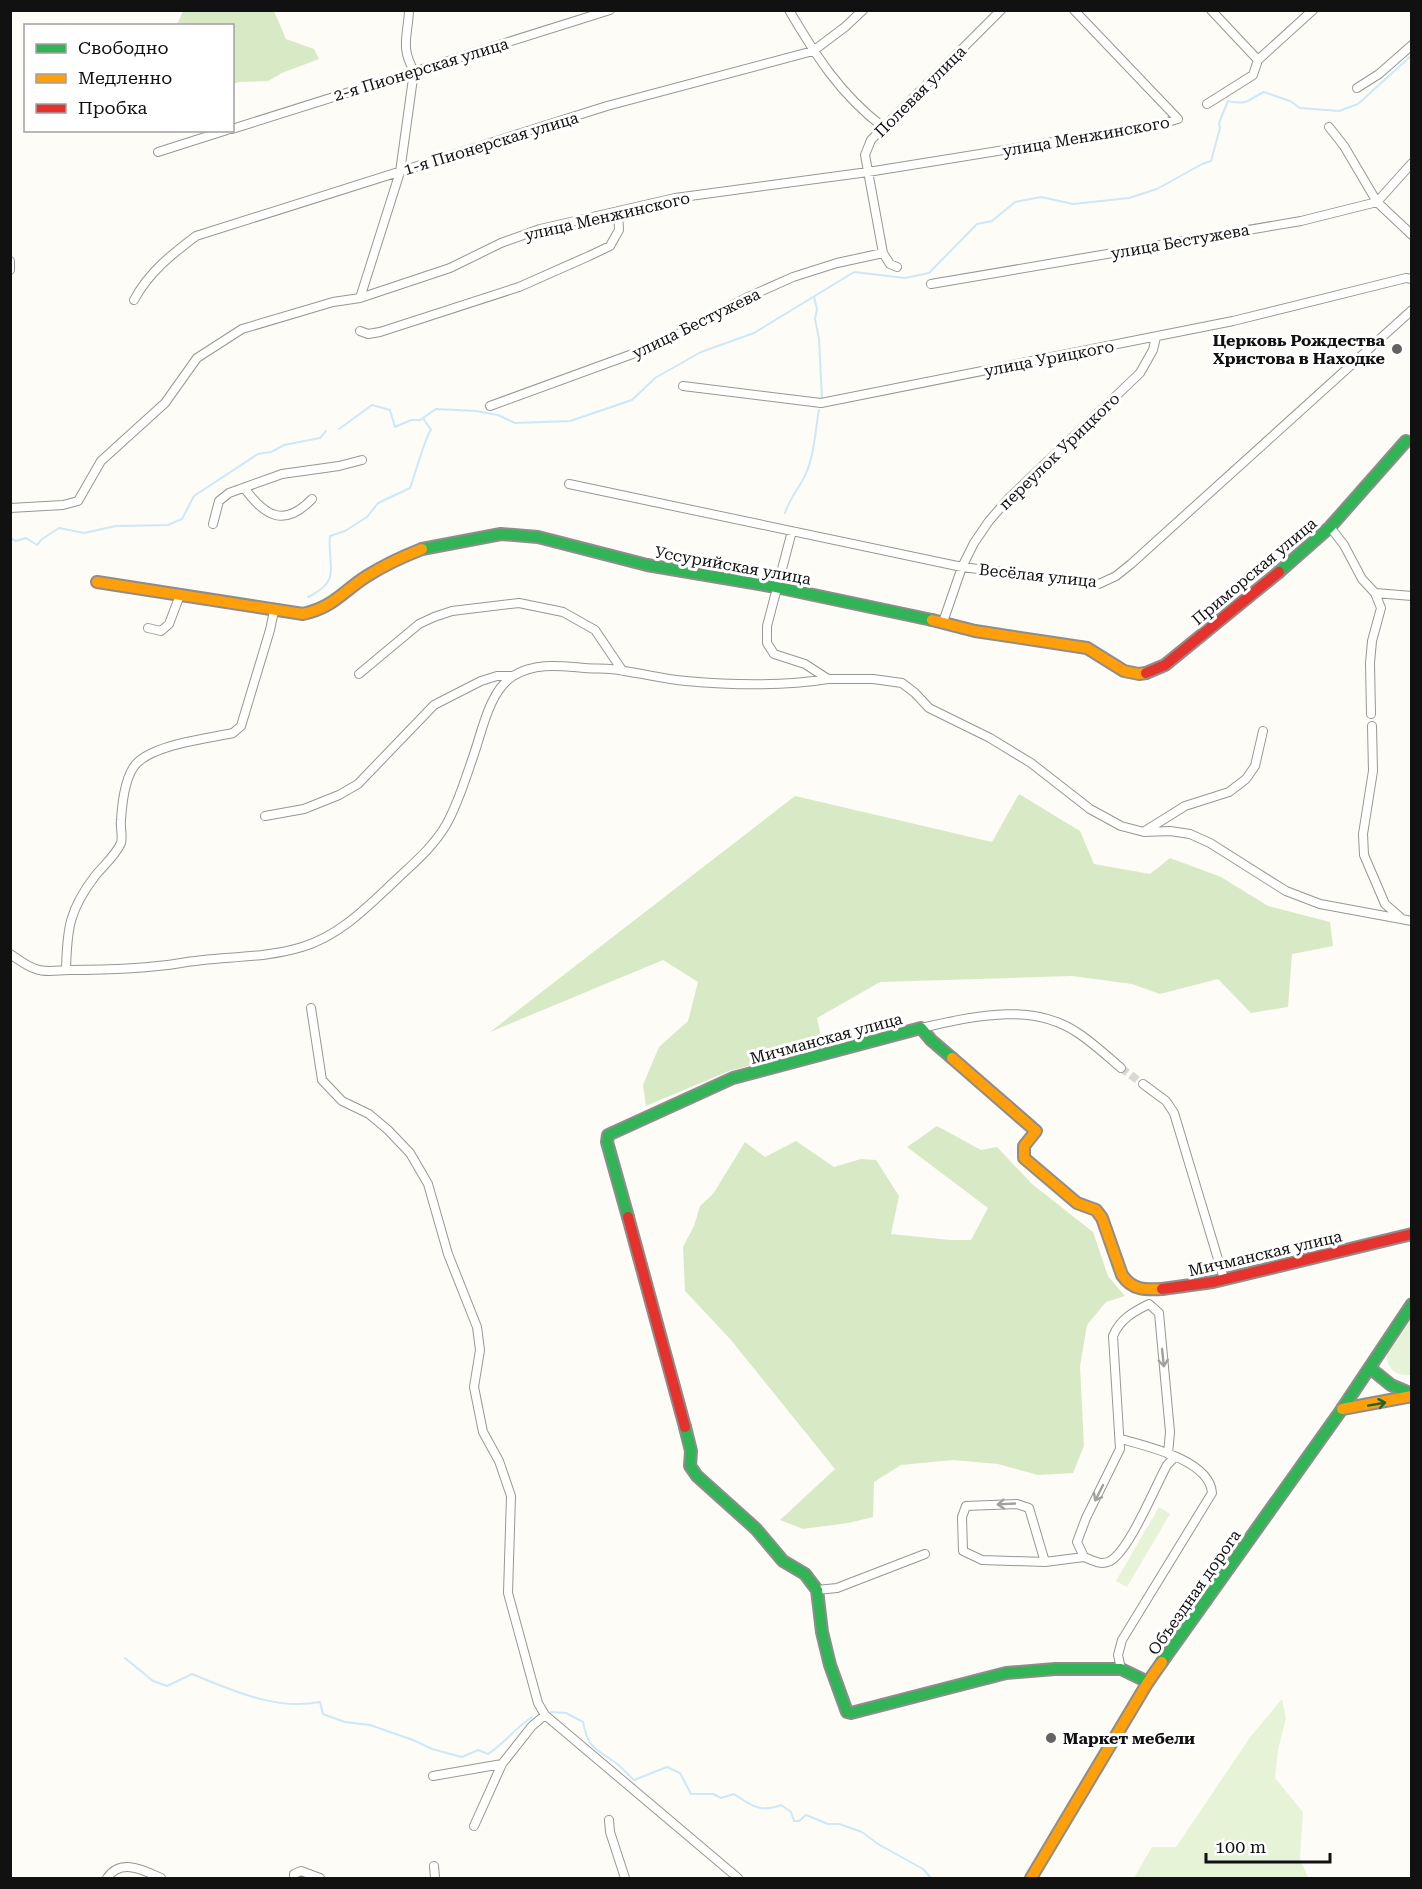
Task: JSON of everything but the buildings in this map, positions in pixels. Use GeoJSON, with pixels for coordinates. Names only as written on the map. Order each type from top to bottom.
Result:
{"type":"FeatureCollection","features":[{"type":"Feature","properties":{"kind":"street"},"geometry":{"type":"LineString","coordinates":[[360,298],[400,171],[414,71],[406,58],[405,44],[409,10]]}},
{"type":"Feature","properties":{"kind":"street","name":"2-я Пионерская улица"},"geometry":{"type":"LineString","coordinates":[[234,128],[610,10]]}},
{"type":"Feature","properties":{"kind":"street"},"geometry":{"type":"LineString","coordinates":[[789,10],[826,71],[862,109],[883,127]]}},
{"type":"Feature","properties":{"kind":"street","name":"1-я Пионерская улица"},"geometry":{"type":"LineString","coordinates":[[134,300],[143,284],[165,260],[195,236],[607,106],[813,51],[863,10]]}},
{"type":"Feature","properties":{"kind":"street","name":"Полевая улица"},"geometry":{"type":"LineString","coordinates":[[883,253],[865,154],[871,140],[1001,10]]}},
{"type":"Feature","properties":{"kind":"street","name":"улица Менжинского"},"geometry":{"type":"LineString","coordinates":[[10,508],[63,505],[78,501],[101,461],[165,403],[197,358],[232,334],[298,311],[360,298],[450,268],[501,243],[540,229],[675,198],[868,172],[1154,126],[1178,119],[1074,10]]}},
{"type":"Feature","properties":{"kind":"street"},"geometry":{"type":"LineString","coordinates":[[1211,10],[1257,60]]}},
{"type":"Feature","properties":{"kind":"street"},"geometry":{"type":"LineString","coordinates":[[1207,104],[1254,75],[1257,60],[1313,10]]}},
{"type":"Feature","properties":{"kind":"street"},"geometry":{"type":"LineString","coordinates":[[1357,88],[1378,74],[1412,45]]}},
{"type":"Feature","properties":{"kind":"street"},"geometry":{"type":"LineString","coordinates":[[1329,127],[1344,146],[1377,202],[1412,235]]}},
{"type":"Feature","properties":{"kind":"street"},"geometry":{"type":"LineString","coordinates":[[158,152],[220,132]]}},
{"type":"Feature","properties":{"kind":"street"},"geometry":{"type":"LineString","coordinates":[[1377,202],[1412,163]]}},
{"type":"Feature","properties":{"kind":"street","name":"улица Бестужева"},"geometry":{"type":"LineString","coordinates":[[931,284],[1300,221],[1377,202]]}},
{"type":"Feature","properties":{"kind":"street"},"geometry":{"type":"LineString","coordinates":[[360,331],[368,334],[380,332],[519,287],[589,256],[610,246],[619,230],[618,211]]}},
{"type":"Feature","properties":{"kind":"street"},"geometry":{"type":"LineString","coordinates":[[883,253],[890,264],[897,267]]}},
{"type":"Feature","properties":{"kind":"street","name":"улица Бестужева"},"geometry":{"type":"LineString","coordinates":[[490,406],[657,345],[793,276],[837,262],[883,253]]}},
{"type":"Feature","properties":{"kind":"street"},"geometry":{"type":"LineString","coordinates":[[10,261],[10,270]]}},
{"type":"Feature","properties":{"kind":"street","name":"улица Урицкого"},"geometry":{"type":"LineString","coordinates":[[683,386],[821,403],[1233,321],[1406,278],[1412,279]]}},
{"type":"Feature","properties":{"kind":"street","name":"Весёлая улица"},"geometry":{"type":"LineString","coordinates":[[569,484],[962,567],[1099,584],[1116,576],[1412,310]]}},
{"type":"Feature","properties":{"kind":"street","name":"переулок Урицкого"},"geometry":{"type":"LineString","coordinates":[[943,622],[962,567],[974,543],[1010,498],[1140,373],[1153,350],[1156,337]]}},
{"type":"Feature","properties":{"kind":"street","name":"Приморская улица"},"geometry":{"type":"LineString","coordinates":[[1165,665],[1261,588],[1330,527],[1406,441]]}},
{"type":"Feature","properties":{"kind":"street"},"geometry":{"type":"LineString","coordinates":[[213,524],[219,501],[229,493],[282,474],[339,466],[362,460]]}},
{"type":"Feature","properties":{"kind":"street"},"geometry":{"type":"LineString","coordinates":[[245,489],[259,507],[274,515],[289,515],[303,509],[312,499]]}},
{"type":"Feature","properties":{"kind":"street"},"geometry":{"type":"LineString","coordinates":[[1330,527],[1344,545],[1362,579],[1375,593],[1381,608],[1372,641],[1371,714]]}},
{"type":"Feature","properties":{"kind":"street"},"geometry":{"type":"LineString","coordinates":[[792,531],[776,587],[767,626],[766,643],[774,654],[812,667],[828,679]]}},
{"type":"Feature","properties":{"kind":"street","name":"Уссурийская улица"},"geometry":{"type":"LineString","coordinates":[[274,611],[303,614],[320,610],[336,601],[367,576],[420,549],[501,534],[538,537],[647,565],[776,587],[943,622],[975,631],[1087,648],[1124,671],[1139,674],[1151,672],[1165,665]]}},
{"type":"Feature","properties":{"kind":"street"},"geometry":{"type":"LineString","coordinates":[[66,970],[67,942],[72,915],[83,892],[120,844],[127,782],[136,764],[152,753],[233,733],[241,726],[274,611],[97,582]]}},
{"type":"Feature","properties":{"kind":"street"},"geometry":{"type":"LineString","coordinates":[[1375,593],[1412,596]]}},
{"type":"Feature","properties":{"kind":"street"},"geometry":{"type":"LineString","coordinates":[[148,628],[161,631],[169,624],[180,595]]}},
{"type":"Feature","properties":{"kind":"street"},"geometry":{"type":"LineString","coordinates":[[359,674],[419,624],[434,616],[452,611],[519,603],[562,612],[595,630],[622,670]]}},
{"type":"Feature","properties":{"kind":"street"},"geometry":{"type":"LineString","coordinates":[[265,816],[304,809],[339,795],[358,784],[434,705],[481,681],[497,676],[512,676],[533,667],[555,664],[622,670],[687,681],[754,683],[873,679],[902,683],[929,708],[990,738],[1031,763],[1100,815],[1121,826],[1144,832],[1170,831],[1190,834],[1210,843],[1286,891],[1320,904],[1412,921]]}},
{"type":"Feature","properties":{"kind":"street"},"geometry":{"type":"LineString","coordinates":[[10,954],[37,970],[133,969],[280,952],[324,939],[365,911],[421,858],[445,826],[461,793],[482,733],[486,712],[497,693],[512,676]]}},
{"type":"Feature","properties":{"kind":"street"},"geometry":{"type":"LineString","coordinates":[[1372,726],[1373,771],[1363,834],[1364,855],[1385,904],[1401,918]]}},
{"type":"Feature","properties":{"kind":"street"},"geometry":{"type":"LineString","coordinates":[[1144,832],[1185,806],[1229,792],[1246,778],[1255,766],[1263,732]]}},
{"type":"Feature","properties":{"kind":"street"},"geometry":{"type":"LineString","coordinates":[[310,1008],[322,1080],[342,1101],[369,1114],[388,1130],[410,1153],[428,1184],[448,1254],[477,1327],[480,1350],[474,1388],[483,1432],[499,1461],[511,1496],[508,1593],[526,1666],[538,1703],[545,1715],[738,1878]]}},
{"type":"Feature","properties":{"kind":"street"},"geometry":{"type":"LineString","coordinates":[[921,1028],[970,1017],[1006,1014],[1042,1018],[1077,1032],[1121,1068]]}},
{"type":"Feature","properties":{"kind":"street","name":"Мичманская улица"},"geometry":{"type":"LineString","coordinates":[[817,1590],[806,1574],[783,1561],[756,1529],[694,1473],[690,1466],[691,1451],[666,1352],[607,1142],[608,1135],[733,1078],[921,1028],[931,1040],[1036,1131],[1024,1144],[1024,1158],[1077,1203],[1095,1210],[1102,1218],[1126,1281],[1136,1288],[1147,1290],[1171,1288],[1224,1279],[1412,1234]]}},
{"type":"Feature","properties":{"kind":"street"},"geometry":{"type":"LineString","coordinates":[[1143,1084],[1166,1101],[1174,1113],[1224,1279]]}},
{"type":"Feature","properties":{"kind":"street"},"geometry":{"type":"LineString","coordinates":[[1044,1562],[1029,1508],[1017,1503],[966,1506],[962,1516],[963,1551],[982,1560],[1044,1562],[1084,1557],[1102,1564],[1110,1561],[1122,1550],[1172,1455],[1159,1313],[1149,1304],[1118,1324],[1113,1336],[1120,1449],[1086,1518],[1077,1542],[1084,1557]]}},
{"type":"Feature","properties":{"kind":"street"},"geometry":{"type":"LineString","coordinates":[[1395,1331],[1412,1304]]}},
{"type":"Feature","properties":{"kind":"street"},"geometry":{"type":"LineString","coordinates":[[1395,1331],[1412,1313]]}},
{"type":"Feature","properties":{"kind":"street","name":"Объездная дорога"},"geometry":{"type":"LineString","coordinates":[[1031,1878],[1148,1682],[1395,1331]]}},
{"type":"Feature","properties":{"kind":"street"},"geometry":{"type":"LineString","coordinates":[[1370,1368],[1392,1385],[1412,1395]]}},
{"type":"Feature","properties":{"kind":"street"},"geometry":{"type":"LineString","coordinates":[[1342,1409],[1412,1395]]}},
{"type":"Feature","properties":{"kind":"street"},"geometry":{"type":"LineString","coordinates":[[1121,1439],[1172,1455],[1202,1471],[1207,1477],[1212,1493],[1122,1640],[1118,1655],[1121,1669]]}},
{"type":"Feature","properties":{"kind":"street"},"geometry":{"type":"LineString","coordinates":[[925,1554],[837,1588],[817,1590],[822,1632],[830,1665],[847,1712],[851,1713],[1006,1673],[1055,1669],[1121,1669],[1148,1682]]}},
{"type":"Feature","properties":{"kind":"street"},"geometry":{"type":"LineString","coordinates":[[474,1826],[502,1764],[532,1726],[545,1715]]}},
{"type":"Feature","properties":{"kind":"street"},"geometry":{"type":"LineString","coordinates":[[433,1776],[502,1764]]}},
{"type":"Feature","properties":{"kind":"street"},"geometry":{"type":"LineString","coordinates":[[609,1820],[610,1832],[625,1878]]}},
{"type":"Feature","properties":{"kind":"street"},"geometry":{"type":"LineString","coordinates":[[434,1866],[435,1878]]}},
{"type":"Feature","properties":{"kind":"street"},"geometry":{"type":"LineString","coordinates":[[107,1878],[112,1872],[121,1868],[137,1867],[160,1878]]}},
{"type":"Feature","properties":{"kind":"street"},"geometry":{"type":"LineString","coordinates":[[294,1878],[294,1874],[301,1871],[320,1878]]}},
{"type":"Feature","properties":{"kind":"green space"},"geometry":{"type":"Polygon","coordinates":[[[183,11],[274,11],[286,39],[314,49],[319,59],[282,73],[268,81],[234,84],[234,24],[177,24],[183,11]]]}},
{"type":"Feature","properties":{"kind":"green space"},"geometry":{"type":"Polygon","coordinates":[[[1019,794],[1080,831],[1094,864],[1150,874],[1170,858],[1221,877],[1268,906],[1330,922],[1333,946],[1292,954],[1288,1007],[1251,1013],[1218,979],[1160,994],[1132,984],[1072,976],[880,982],[817,1018],[823,1046],[729,1071],[646,1106],[643,1085],[659,1047],[688,1021],[698,982],[663,960],[490,1032],[795,796],[992,842],[1019,794]]]}},
{"type":"Feature","properties":{"kind":"green space"},"geometry":{"type":"Polygon","coordinates":[[[937,1126],[981,1150],[997,1147],[1032,1184],[1093,1232],[1108,1276],[1125,1296],[1106,1302],[1087,1325],[1080,1366],[1084,1446],[1073,1473],[1038,1475],[998,1464],[953,1460],[901,1465],[874,1482],[873,1517],[803,1529],[780,1520],[835,1469],[731,1340],[685,1291],[683,1247],[694,1226],[700,1206],[713,1194],[745,1142],[765,1157],[796,1141],[834,1167],[861,1159],[876,1160],[899,1196],[891,1234],[971,1240],[988,1208],[907,1147],[937,1126]]]}},
{"type":"Feature","properties":{"kind":"green space"},"geometry":{"type":"Polygon","coordinates":[[[1411,1317],[1411,1375],[1402,1375],[1394,1372],[1390,1367],[1387,1354],[1393,1340],[1411,1317]]]}},
{"type":"Feature","properties":{"kind":"green space"},"geometry":{"type":"Polygon","coordinates":[[[1159,1507],[1170,1514],[1127,1587],[1116,1581],[1159,1507]]]}},
{"type":"Feature","properties":{"kind":"green space"},"geometry":{"type":"Polygon","coordinates":[[[1282,1699],[1286,1718],[1278,1750],[1275,1778],[1303,1812],[1300,1858],[1308,1878],[1134,1878],[1152,1847],[1176,1847],[1251,1736],[1282,1699]]]}},
{"type":"Feature","properties":{"kind":"waterway"},"geometry":{"type":"LineString","coordinates":[[339,429],[372,405],[390,410],[395,427],[411,420],[420,420],[436,409],[476,411],[498,415],[515,423],[570,421],[632,400],[655,378],[701,352],[754,333],[854,272],[905,278],[929,273],[977,224],[992,221],[1015,202],[1041,197],[1073,204],[1129,198],[1157,189],[1211,161],[1220,128],[1219,123],[1228,101],[1240,103],[1264,92],[1290,101],[1300,108],[1339,111],[1358,104],[1412,55]]}},
{"type":"Feature","properties":{"kind":"waterway"},"geometry":{"type":"LineString","coordinates":[[814,297],[817,309],[815,319],[819,339],[822,398]]}},
{"type":"Feature","properties":{"kind":"waterway"},"geometry":{"type":"LineString","coordinates":[[785,513],[810,464],[819,410]]}},
{"type":"Feature","properties":{"kind":"waterway"},"geometry":{"type":"LineString","coordinates":[[308,597],[326,585],[330,578],[330,536],[345,531],[367,517],[378,503],[410,488],[431,430],[423,418]]}},
{"type":"Feature","properties":{"kind":"waterway"},"geometry":{"type":"LineString","coordinates":[[10,538],[16,541],[26,538],[37,545],[59,528],[84,533],[116,526],[168,525],[182,519],[194,496],[258,454],[271,452],[284,445],[320,438],[326,431]]}},
{"type":"Feature","properties":{"kind":"waterway"},"geometry":{"type":"LineString","coordinates":[[125,1658],[153,1681],[167,1686],[192,1674],[238,1692],[271,1701],[287,1704],[320,1702],[323,1714],[345,1722],[370,1725],[432,1749],[462,1757],[478,1750],[488,1754],[532,1717]]}},
{"type":"Feature","properties":{"kind":"waterway"},"geometry":{"type":"LineString","coordinates":[[551,1712],[566,1713],[583,1722],[592,1746],[619,1765],[634,1780],[667,1767],[680,1773],[691,1794],[713,1794],[721,1798],[734,1794],[757,1807],[768,1808],[781,1805],[791,1812],[794,1821],[799,1821],[806,1815],[828,1824],[839,1824],[862,1832],[878,1844],[923,1869],[931,1878]]}},
{"type":"Feature","properties":{"kind":"tunnel"},"geometry":{"type":"LineString","coordinates":[[1121,1068],[1143,1084]]}},
{"type":"Feature","properties":{"kind":"traffic: fast"},"geometry":{"type":"LineString","coordinates":[[1279,572],[1330,527],[1406,441]]}},
{"type":"Feature","properties":{"kind":"traffic: fast"},"geometry":{"type":"LineString","coordinates":[[422,549],[501,534],[538,537],[647,565],[776,587],[932,620]]}},
{"type":"Feature","properties":{"kind":"traffic: fast"},"geometry":{"type":"LineString","coordinates":[[628,1217],[607,1142],[608,1135],[733,1078],[921,1028],[952,1058]]}},
{"type":"Feature","properties":{"kind":"traffic: fast"},"geometry":{"type":"LineString","coordinates":[[1162,1662],[1342,1409],[1412,1304]]}},
{"type":"Feature","properties":{"kind":"traffic: fast"},"geometry":{"type":"LineString","coordinates":[[1370,1368],[1391,1385],[1412,1394]]}},
{"type":"Feature","properties":{"kind":"traffic: fast"},"geometry":{"type":"LineString","coordinates":[[685,1427],[691,1451],[690,1466],[697,1476],[756,1529],[783,1561],[805,1574],[817,1590],[822,1632],[830,1665],[847,1712],[851,1713],[1006,1673],[1055,1669],[1121,1669],[1148,1682]]}},
{"type":"Feature","properties":{"kind":"traffic: slow"},"geometry":{"type":"LineString","coordinates":[[97,582],[303,614],[323,607],[373,572],[422,549]]}},
{"type":"Feature","properties":{"kind":"traffic: slow"},"geometry":{"type":"LineString","coordinates":[[932,620],[975,631],[1087,648],[1124,671],[1146,673]]}},
{"type":"Feature","properties":{"kind":"traffic: slow"},"geometry":{"type":"LineString","coordinates":[[952,1058],[1036,1131],[1024,1146],[1024,1158],[1077,1203],[1096,1210],[1102,1218],[1122,1275],[1126,1280],[1139,1288],[1162,1289]]}},
{"type":"Feature","properties":{"kind":"traffic: slow"},"geometry":{"type":"LineString","coordinates":[[1342,1409],[1412,1396]]}},
{"type":"Feature","properties":{"kind":"traffic: slow"},"geometry":{"type":"LineString","coordinates":[[1031,1878],[1162,1662]]}},
{"type":"Feature","properties":{"kind":"traffic: jam"},"geometry":{"type":"LineString","coordinates":[[1146,673],[1165,665],[1279,572]]}},
{"type":"Feature","properties":{"kind":"traffic: jam"},"geometry":{"type":"LineString","coordinates":[[628,1217],[685,1427]]}},
{"type":"Feature","properties":{"kind":"traffic: jam"},"geometry":{"type":"LineString","coordinates":[[1162,1289],[1213,1282],[1412,1234]]}},
{"type":"Feature","properties":{"kind":"place","name":"Церковь Рождества Христова в Находке"},"geometry":{"type":"Point","coordinates":[1397,349]}},
{"type":"Feature","properties":{"kind":"place","name":"Маркет мебели"},"geometry":{"type":"Point","coordinates":[1051,1738]}}]}
